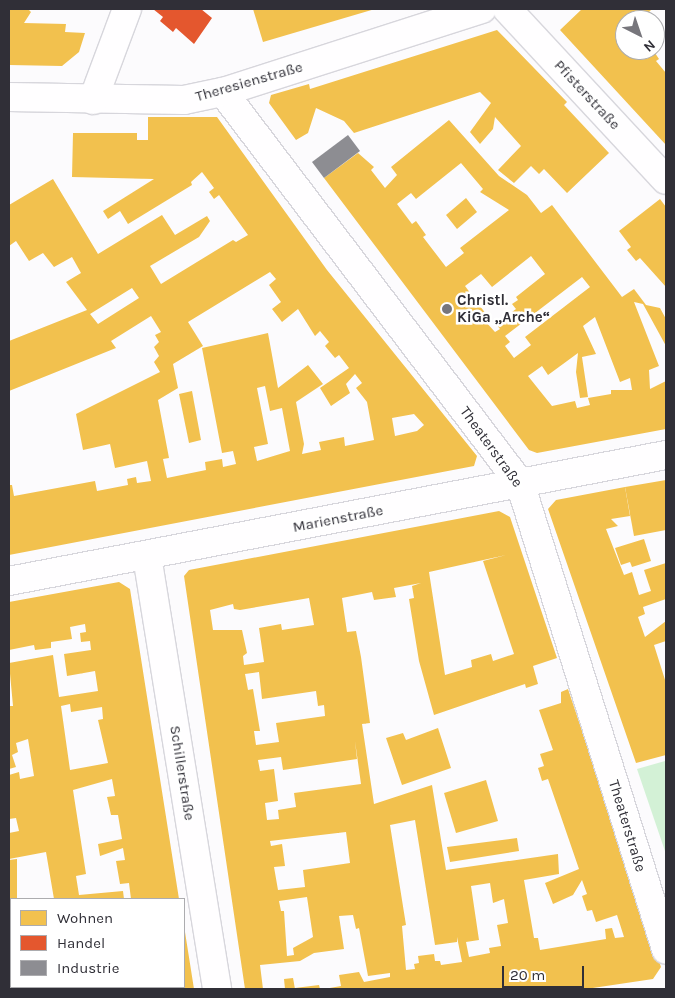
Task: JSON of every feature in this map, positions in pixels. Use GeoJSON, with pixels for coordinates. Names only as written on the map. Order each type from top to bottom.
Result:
{"type":"FeatureCollection","features":[{"type":"Feature","properties":{"kind":"street"},"geometry":{"type":"LineString","coordinates":[[94,100],[127,9]]}},
{"type":"Feature","properties":{"kind":"street","name":"Theresienstraße"},"geometry":{"type":"LineString","coordinates":[[9,97],[94,100],[184,100],[223,92],[482,9]]}},
{"type":"Feature","properties":{"kind":"street","name":"Pfisterstraße"},"geometry":{"type":"LineString","coordinates":[[507,9],[666,180]]}},
{"type":"Feature","properties":{"kind":"street","name":"Theaterstraße"},"geometry":{"type":"LineString","coordinates":[[223,92],[520,483],[666,950]]}},
{"type":"Feature","properties":{"kind":"street","name":"Marienstraße"},"geometry":{"type":"LineString","coordinates":[[9,581],[666,455]]}},
{"type":"Feature","properties":{"kind":"street","name":"Schillerstraße"},"geometry":{"type":"LineString","coordinates":[[147,556],[217,989]]}},
{"type":"Feature","properties":{"kind":"green space"},"geometry":{"type":"Polygon","coordinates":[[[665,761],[666,764],[666,854],[637,769],[665,761]]]}},
{"type":"Feature","properties":{"kind":"building: Wohnen"},"geometry":{"type":"Polygon","coordinates":[[[9,9],[28,9],[31,12],[24,23],[66,24],[65,32],[85,33],[79,52],[62,66],[9,65],[9,9]]]}},
{"type":"Feature","properties":{"kind":"building: Wohnen"},"geometry":{"type":"Polygon","coordinates":[[[253,9],[375,9],[263,42],[253,9]]]}},
{"type":"Feature","properties":{"kind":"building: Wohnen"},"geometry":{"type":"Polygon","coordinates":[[[582,9],[652,9],[615,10],[615,60],[658,60],[656,61],[666,73],[666,145],[560,30],[582,9]]]}},
{"type":"Feature","properties":{"kind":"building: Wohnen"},"geometry":{"type":"Polygon","coordinates":[[[497,30],[567,102],[564,105],[609,153],[567,193],[544,169],[539,174],[531,166],[514,183],[498,170],[521,146],[495,117],[493,129],[480,144],[470,132],[491,103],[480,92],[354,133],[344,121],[316,108],[308,133],[296,140],[269,103],[271,95],[309,84],[310,89],[497,30]]]}},
{"type":"Feature","properties":{"kind":"building: Wohnen"},"geometry":{"type":"Polygon","coordinates":[[[148,117],[217,117],[327,270],[477,456],[474,466],[9,555],[9,485],[12,485],[14,496],[95,481],[97,491],[128,485],[127,479],[136,477],[137,483],[151,481],[147,461],[115,468],[110,444],[83,450],[76,414],[160,372],[154,362],[159,356],[154,347],[159,342],[155,335],[161,332],[151,316],[111,341],[116,348],[9,391],[9,341],[87,310],[66,282],[81,273],[72,257],[54,267],[43,253],[29,261],[16,241],[9,246],[9,205],[53,179],[98,254],[162,215],[175,235],[207,216],[210,221],[199,237],[150,266],[161,284],[233,240],[236,242],[248,235],[219,195],[214,199],[209,192],[214,188],[202,172],[191,182],[192,185],[128,224],[120,211],[108,219],[103,211],[154,179],[72,177],[73,133],[137,133],[137,140],[148,140],[148,117]],[[270,272],[188,322],[203,346],[173,364],[178,388],[158,400],[169,458],[163,459],[167,478],[206,470],[205,462],[222,459],[223,467],[236,464],[233,451],[222,453],[202,348],[268,333],[278,388],[308,365],[323,384],[296,402],[304,444],[302,454],[321,450],[319,442],[344,437],[345,446],[374,440],[367,402],[356,388],[362,383],[355,374],[346,384],[350,393],[331,406],[320,388],[349,368],[339,355],[335,358],[325,346],[329,342],[320,331],[315,336],[298,309],[282,322],[272,309],[281,302],[269,285],[276,279],[270,272]],[[132,288],[90,314],[98,324],[139,298],[132,288]],[[265,386],[257,388],[268,444],[254,447],[257,461],[290,451],[282,408],[270,411],[265,386]],[[414,414],[392,418],[395,436],[417,431],[424,425],[414,414]]]}},
{"type":"Feature","properties":{"kind":"building: Wohnen"},"geometry":{"type":"Polygon","coordinates":[[[449,120],[499,176],[527,195],[541,213],[552,205],[622,297],[634,289],[646,305],[660,308],[666,319],[666,346],[643,304],[634,302],[659,366],[649,370],[650,389],[666,381],[666,429],[537,453],[529,450],[324,178],[358,153],[374,167],[371,170],[385,188],[397,175],[391,167],[449,120]],[[461,163],[416,199],[411,193],[397,204],[412,224],[416,221],[426,235],[423,237],[446,267],[464,253],[460,248],[509,210],[480,192],[483,189],[461,163]],[[531,256],[492,287],[481,274],[465,286],[489,318],[485,321],[495,332],[500,329],[496,324],[516,309],[512,304],[518,300],[516,297],[545,274],[531,256]],[[582,277],[505,336],[510,342],[505,346],[514,358],[531,345],[525,337],[590,287],[582,277]],[[595,317],[583,326],[596,354],[582,357],[588,397],[580,398],[576,372],[578,353],[548,375],[542,366],[528,376],[552,406],[575,401],[577,408],[590,405],[588,398],[611,394],[611,390],[632,390],[630,378],[620,382],[595,317]]]}},
{"type":"Feature","properties":{"kind":"building: Wohnen"},"geometry":{"type":"Polygon","coordinates":[[[466,198],[477,212],[457,229],[446,215],[466,198]]]}},
{"type":"Feature","properties":{"kind":"building: Wohnen"},"geometry":{"type":"Polygon","coordinates":[[[660,199],[666,207],[666,287],[640,258],[636,261],[627,250],[631,247],[619,231],[660,199]]]}},
{"type":"Feature","properties":{"kind":"building: Wohnen"},"geometry":{"type":"Polygon","coordinates":[[[192,391],[201,440],[189,443],[179,394],[192,391]]]}},
{"type":"Feature","properties":{"kind":"building: Wohnen"},"geometry":{"type":"Polygon","coordinates":[[[666,480],[666,530],[634,536],[625,487],[666,480]]]}},
{"type":"Feature","properties":{"kind":"building: Wohnen"},"geometry":{"type":"Polygon","coordinates":[[[625,487],[630,516],[611,519],[618,526],[606,529],[624,575],[632,572],[639,595],[651,591],[644,570],[666,563],[666,599],[643,607],[645,614],[638,617],[645,637],[666,621],[666,641],[654,645],[666,683],[666,755],[636,763],[548,509],[556,500],[625,487]]]}},
{"type":"Feature","properties":{"kind":"building: Wohnen"},"geometry":{"type":"Polygon","coordinates":[[[499,511],[510,517],[557,658],[533,666],[538,684],[526,688],[525,684],[434,715],[419,661],[409,599],[414,598],[412,586],[421,583],[394,588],[396,597],[374,600],[372,592],[342,598],[347,632],[356,631],[361,657],[370,723],[362,724],[374,804],[432,785],[446,870],[558,854],[559,874],[524,880],[534,938],[538,938],[540,950],[606,939],[605,929],[612,928],[615,938],[624,937],[617,915],[596,922],[592,910],[587,911],[582,896],[587,894],[582,880],[573,895],[553,904],[545,883],[579,869],[548,779],[542,781],[538,768],[544,766],[540,754],[553,750],[539,710],[561,703],[561,692],[568,689],[661,967],[653,979],[586,989],[324,989],[341,986],[339,975],[359,972],[364,982],[390,977],[390,973],[368,976],[359,928],[356,929],[353,915],[339,916],[344,949],[314,953],[300,961],[260,965],[263,989],[245,989],[184,576],[189,570],[499,511]],[[506,555],[429,572],[445,675],[472,667],[471,660],[491,654],[493,661],[514,654],[483,561],[506,555]],[[309,598],[240,610],[234,609],[233,604],[210,610],[213,630],[242,630],[247,653],[243,656],[244,665],[264,662],[259,628],[281,624],[282,630],[314,625],[309,598]],[[259,672],[245,674],[248,690],[253,689],[260,731],[254,731],[256,745],[279,742],[276,723],[325,716],[324,705],[318,706],[316,691],[262,699],[259,672]],[[355,741],[357,759],[283,770],[281,757],[258,760],[260,771],[274,769],[278,801],[265,803],[267,820],[279,819],[278,810],[296,807],[294,793],[361,784],[355,741]],[[415,820],[390,825],[406,925],[402,926],[406,970],[415,969],[414,964],[419,963],[418,956],[434,954],[435,961],[440,961],[441,965],[462,962],[457,937],[457,942],[435,945],[415,820]],[[346,832],[270,841],[271,846],[282,844],[285,866],[274,867],[278,890],[305,887],[303,870],[350,863],[346,832]],[[490,883],[471,886],[479,940],[466,942],[469,957],[490,953],[489,948],[501,946],[497,925],[508,923],[504,899],[493,903],[490,883]],[[307,897],[279,901],[281,911],[284,911],[287,956],[294,955],[293,948],[313,937],[307,897]]]}},
{"type":"Feature","properties":{"kind":"building: Wohnen"},"geometry":{"type":"Polygon","coordinates":[[[644,539],[651,561],[632,567],[630,562],[621,565],[615,548],[644,539]]]}},
{"type":"Feature","properties":{"kind":"building: Wohnen"},"geometry":{"type":"Polygon","coordinates":[[[119,582],[130,589],[179,898],[131,898],[129,883],[120,884],[116,861],[125,860],[123,848],[100,856],[98,844],[122,839],[118,815],[111,815],[107,797],[115,796],[112,779],[73,790],[86,874],[76,876],[79,895],[123,891],[124,898],[54,898],[46,852],[9,859],[9,833],[19,831],[16,818],[9,819],[9,775],[19,772],[20,779],[34,776],[28,739],[16,743],[18,752],[12,755],[16,767],[9,769],[9,706],[13,706],[9,663],[53,655],[59,697],[98,691],[95,671],[67,676],[64,654],[91,650],[90,641],[81,642],[80,633],[86,632],[85,624],[70,627],[72,639],[51,642],[51,648],[35,650],[34,645],[9,650],[9,602],[119,582]],[[70,704],[61,706],[70,770],[108,763],[98,720],[103,719],[102,707],[71,712],[70,704]]]}},
{"type":"Feature","properties":{"kind":"building: Wohnen"},"geometry":{"type":"Polygon","coordinates":[[[438,728],[451,768],[402,785],[386,738],[403,733],[406,740],[438,728]]]}},
{"type":"Feature","properties":{"kind":"building: Wohnen"},"geometry":{"type":"Polygon","coordinates":[[[486,780],[498,821],[456,833],[444,793],[486,780]]]}},
{"type":"Feature","properties":{"kind":"building: Wohnen"},"geometry":{"type":"Polygon","coordinates":[[[517,838],[519,851],[450,862],[447,847],[517,838]]]}},
{"type":"Feature","properties":{"kind":"building: Wohnen"},"geometry":{"type":"Polygon","coordinates":[[[17,859],[17,898],[10,898],[9,929],[9,860],[17,859]]]}},
{"type":"Feature","properties":{"kind":"building: Wohnen"},"geometry":{"type":"Polygon","coordinates":[[[185,932],[194,989],[172,989],[185,988],[185,932]]]}},
{"type":"Feature","properties":{"kind":"building: Wohnen"},"geometry":{"type":"Polygon","coordinates":[[[293,978],[295,989],[285,989],[284,979],[293,978]]]}},
{"type":"Feature","properties":{"kind":"building: Wohnen"},"geometry":{"type":"Polygon","coordinates":[[[319,985],[320,989],[295,989],[295,988],[319,985]]]}},
{"type":"Feature","properties":{"kind":"building: Wohnen"},"geometry":{"type":"Polygon","coordinates":[[[95,988],[121,988],[121,989],[95,988]]]}},
{"type":"Feature","properties":{"kind":"building: Handel"},"geometry":{"type":"Polygon","coordinates":[[[153,9],[201,9],[212,18],[194,44],[176,28],[173,32],[160,21],[163,17],[153,9]]]}},
{"type":"Feature","properties":{"kind":"building: Industrie"},"geometry":{"type":"Polygon","coordinates":[[[348,135],[360,151],[324,178],[312,162],[348,135]]]}},
{"type":"Feature","properties":{"kind":"place","name":"Christl. KiGa „Arche“"},"geometry":{"type":"Point","coordinates":[447,309]}}]}
